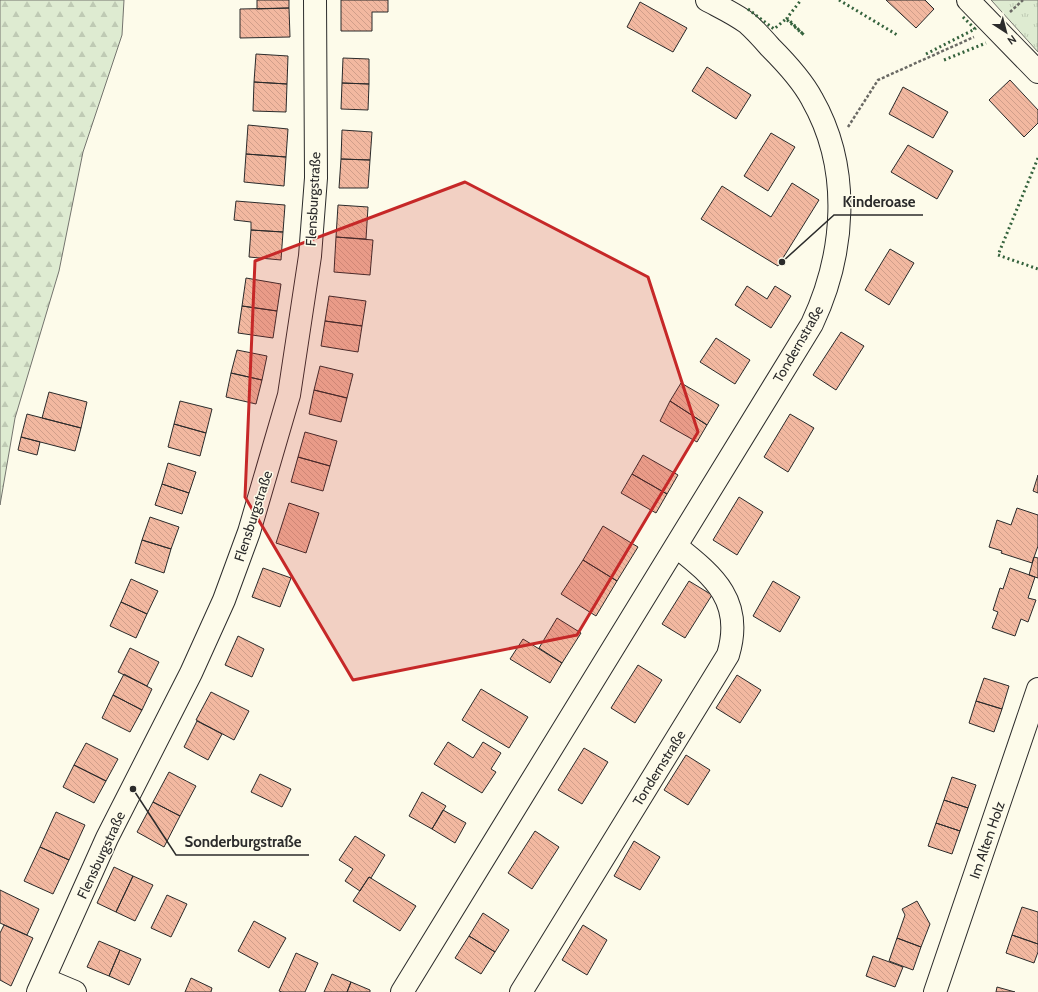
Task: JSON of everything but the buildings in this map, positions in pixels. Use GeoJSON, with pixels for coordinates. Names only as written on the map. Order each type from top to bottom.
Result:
{"type":"FeatureCollection","features":[{"type":"Feature","properties":{"kind":"street","name":"Flensburgstraße"},"geometry":{"type":"LineString","coordinates":[[41,985],[107,838],[191,673],[224,600],[249,532],[289,395],[310,256],[316,178],[315,0]]}},
{"type":"Feature","properties":{"kind":"street","name":"Tondernstraße"},"geometry":{"type":"LineString","coordinates":[[402,992],[677,547],[812,324],[824,300],[838,244],[840,200],[833,150],[824,124],[812,98],[781,58],[747,23],[708,0]]}},
{"type":"Feature","properties":{"kind":"street"},"geometry":{"type":"LineString","coordinates":[[968,0],[1038,72]]}},
{"type":"Feature","properties":{"kind":"street","name":"Tondernstraße"},"geometry":{"type":"LineString","coordinates":[[521,992],[728,655],[732,642],[733,628],[731,615],[723,591],[704,569],[677,547]]}},
{"type":"Feature","properties":{"kind":"street","name":"Im Alten Holz"},"geometry":{"type":"LineString","coordinates":[[935,992],[1038,689]]}},
{"type":"Feature","properties":{"kind":"street"},"geometry":{"type":"LineString","coordinates":[[41,985],[75,992]]}},
{"type":"Feature","properties":{"kind":"path"},"geometry":{"type":"LineString","coordinates":[[1015,7],[1023,0]]}},
{"type":"Feature","properties":{"kind":"path"},"geometry":{"type":"LineString","coordinates":[[833,150],[878,80],[994,28]]}},
{"type":"Feature","properties":{"kind":"highlighted area"},"geometry":{"type":"Polygon","coordinates":[[[465,182],[648,277],[698,432],[577,635],[353,680],[245,497],[255,261],[465,182]]]}},
{"type":"Feature","properties":{"kind":"green space"},"geometry":{"type":"Polygon","coordinates":[[[0,0],[124,0],[122,35],[83,152],[59,271],[15,418],[0,505],[0,0]]]}},
{"type":"Feature","properties":{"kind":"green space"},"geometry":{"type":"Polygon","coordinates":[[[991,0],[1038,0],[1038,52],[992,1],[991,0]]]}},
{"type":"Feature","properties":{"kind":"hedge"},"geometry":{"type":"LineString","coordinates":[[748,9],[774,29],[786,19],[804,35],[787,18],[801,0]]}},
{"type":"Feature","properties":{"kind":"hedge"},"geometry":{"type":"LineString","coordinates":[[839,0],[899,36]]}},
{"type":"Feature","properties":{"kind":"hedge"},"geometry":{"type":"LineString","coordinates":[[926,54],[975,29],[962,16]]}},
{"type":"Feature","properties":{"kind":"hedge"},"geometry":{"type":"LineString","coordinates":[[944,60],[986,43]]}},
{"type":"Feature","properties":{"kind":"hedge"},"geometry":{"type":"LineString","coordinates":[[1038,158],[998,255],[1038,269]]}},
{"type":"Feature","properties":{"kind":"place","name":"Kinderoase"},"geometry":{"type":"Point","coordinates":[782,262]}},
{"type":"Feature","properties":{"kind":"place","name":"Sonderburgstraße"},"geometry":{"type":"Point","coordinates":[133,789]}}]}
